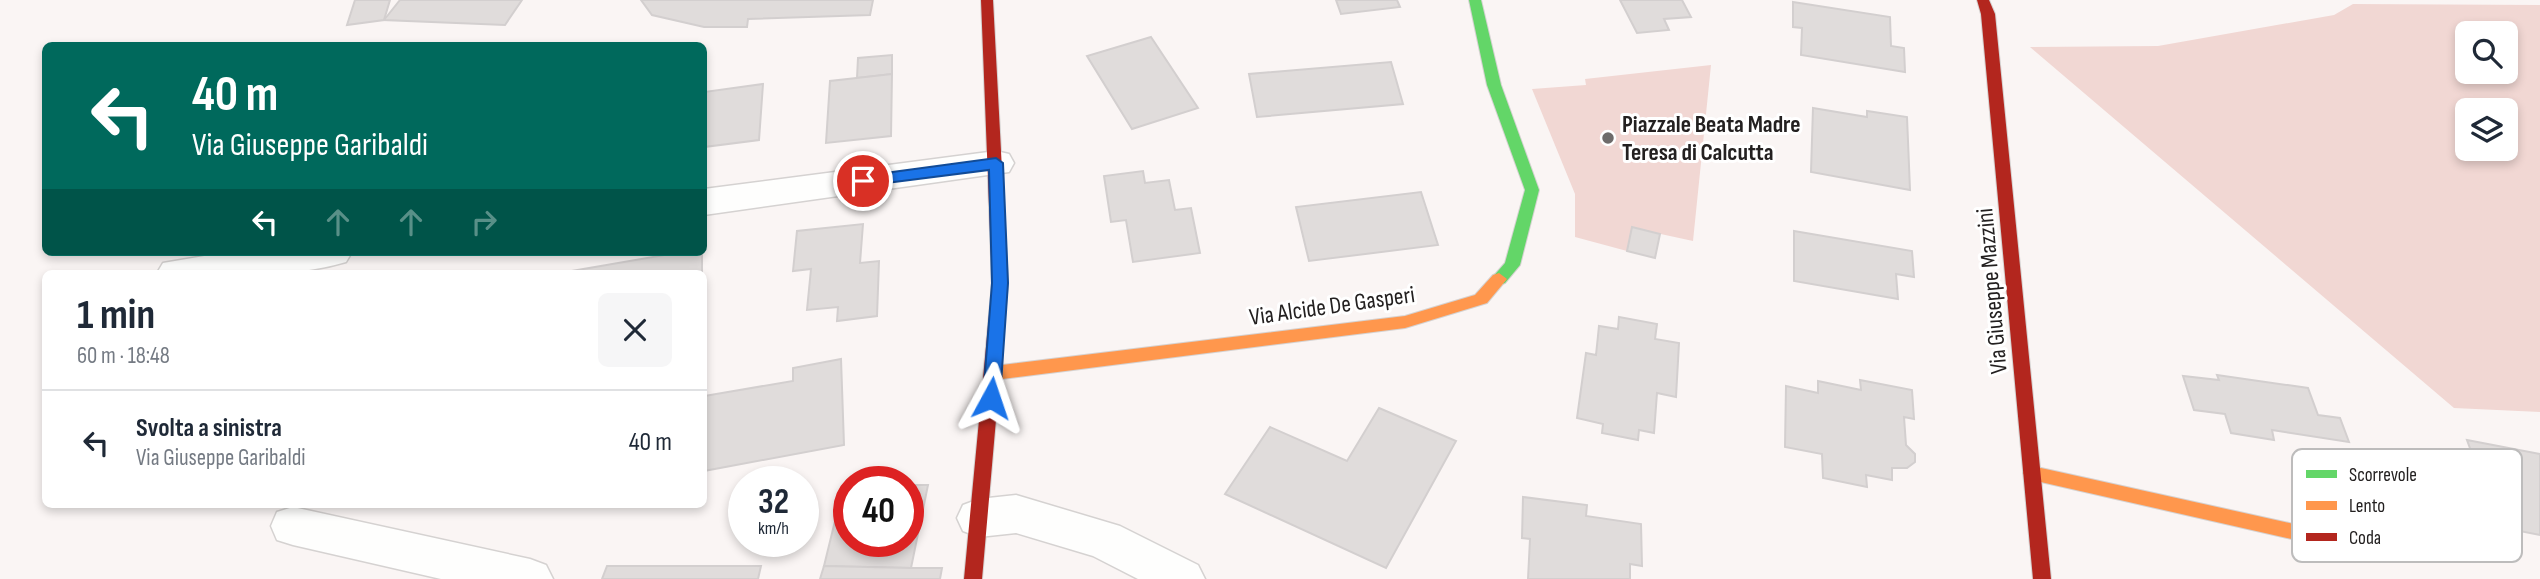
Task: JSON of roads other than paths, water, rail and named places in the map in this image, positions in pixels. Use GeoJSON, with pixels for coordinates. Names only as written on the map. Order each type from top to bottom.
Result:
{"type":"FeatureCollection","features":[{"type":"Feature","properties":{"kind":"street"},"geometry":{"type":"LineString","coordinates":[[973,579],[994,373],[1000,283],[987,0]]}},
{"type":"Feature","properties":{"kind":"street","name":"Via Alcide De Gasperi"},"geometry":{"type":"LineString","coordinates":[[994,373],[1405,322],[1481,299],[1512,265],[1532,190],[1494,85],[1475,0]]}},
{"type":"Feature","properties":{"kind":"street","name":"Via Giuseppe Mazzini"},"geometry":{"type":"LineString","coordinates":[[1983,0],[1988,14],[2042,579]]}},
{"type":"Feature","properties":{"kind":"street"},"geometry":{"type":"LineString","coordinates":[[707,202],[996,163]]}},
{"type":"Feature","properties":{"kind":"street"},"geometry":{"type":"LineString","coordinates":[[198,270],[303,256]]}},
{"type":"Feature","properties":{"kind":"street"},"geometry":{"type":"LineString","coordinates":[[2032,473],[2292,531]]}},
{"type":"Feature","properties":{"kind":"street"},"geometry":{"type":"LineString","coordinates":[[979,518],[1016,513],[1104,540],[1182,579]]}},
{"type":"Feature","properties":{"kind":"street"},"geometry":{"type":"LineString","coordinates":[[293,526],[530,579]]}},
{"type":"Feature","properties":{"kind":"place","name":"Piazzale Beata Madre Teresa di Calcutta"},"geometry":{"type":"Point","coordinates":[1608,138]}}]}
